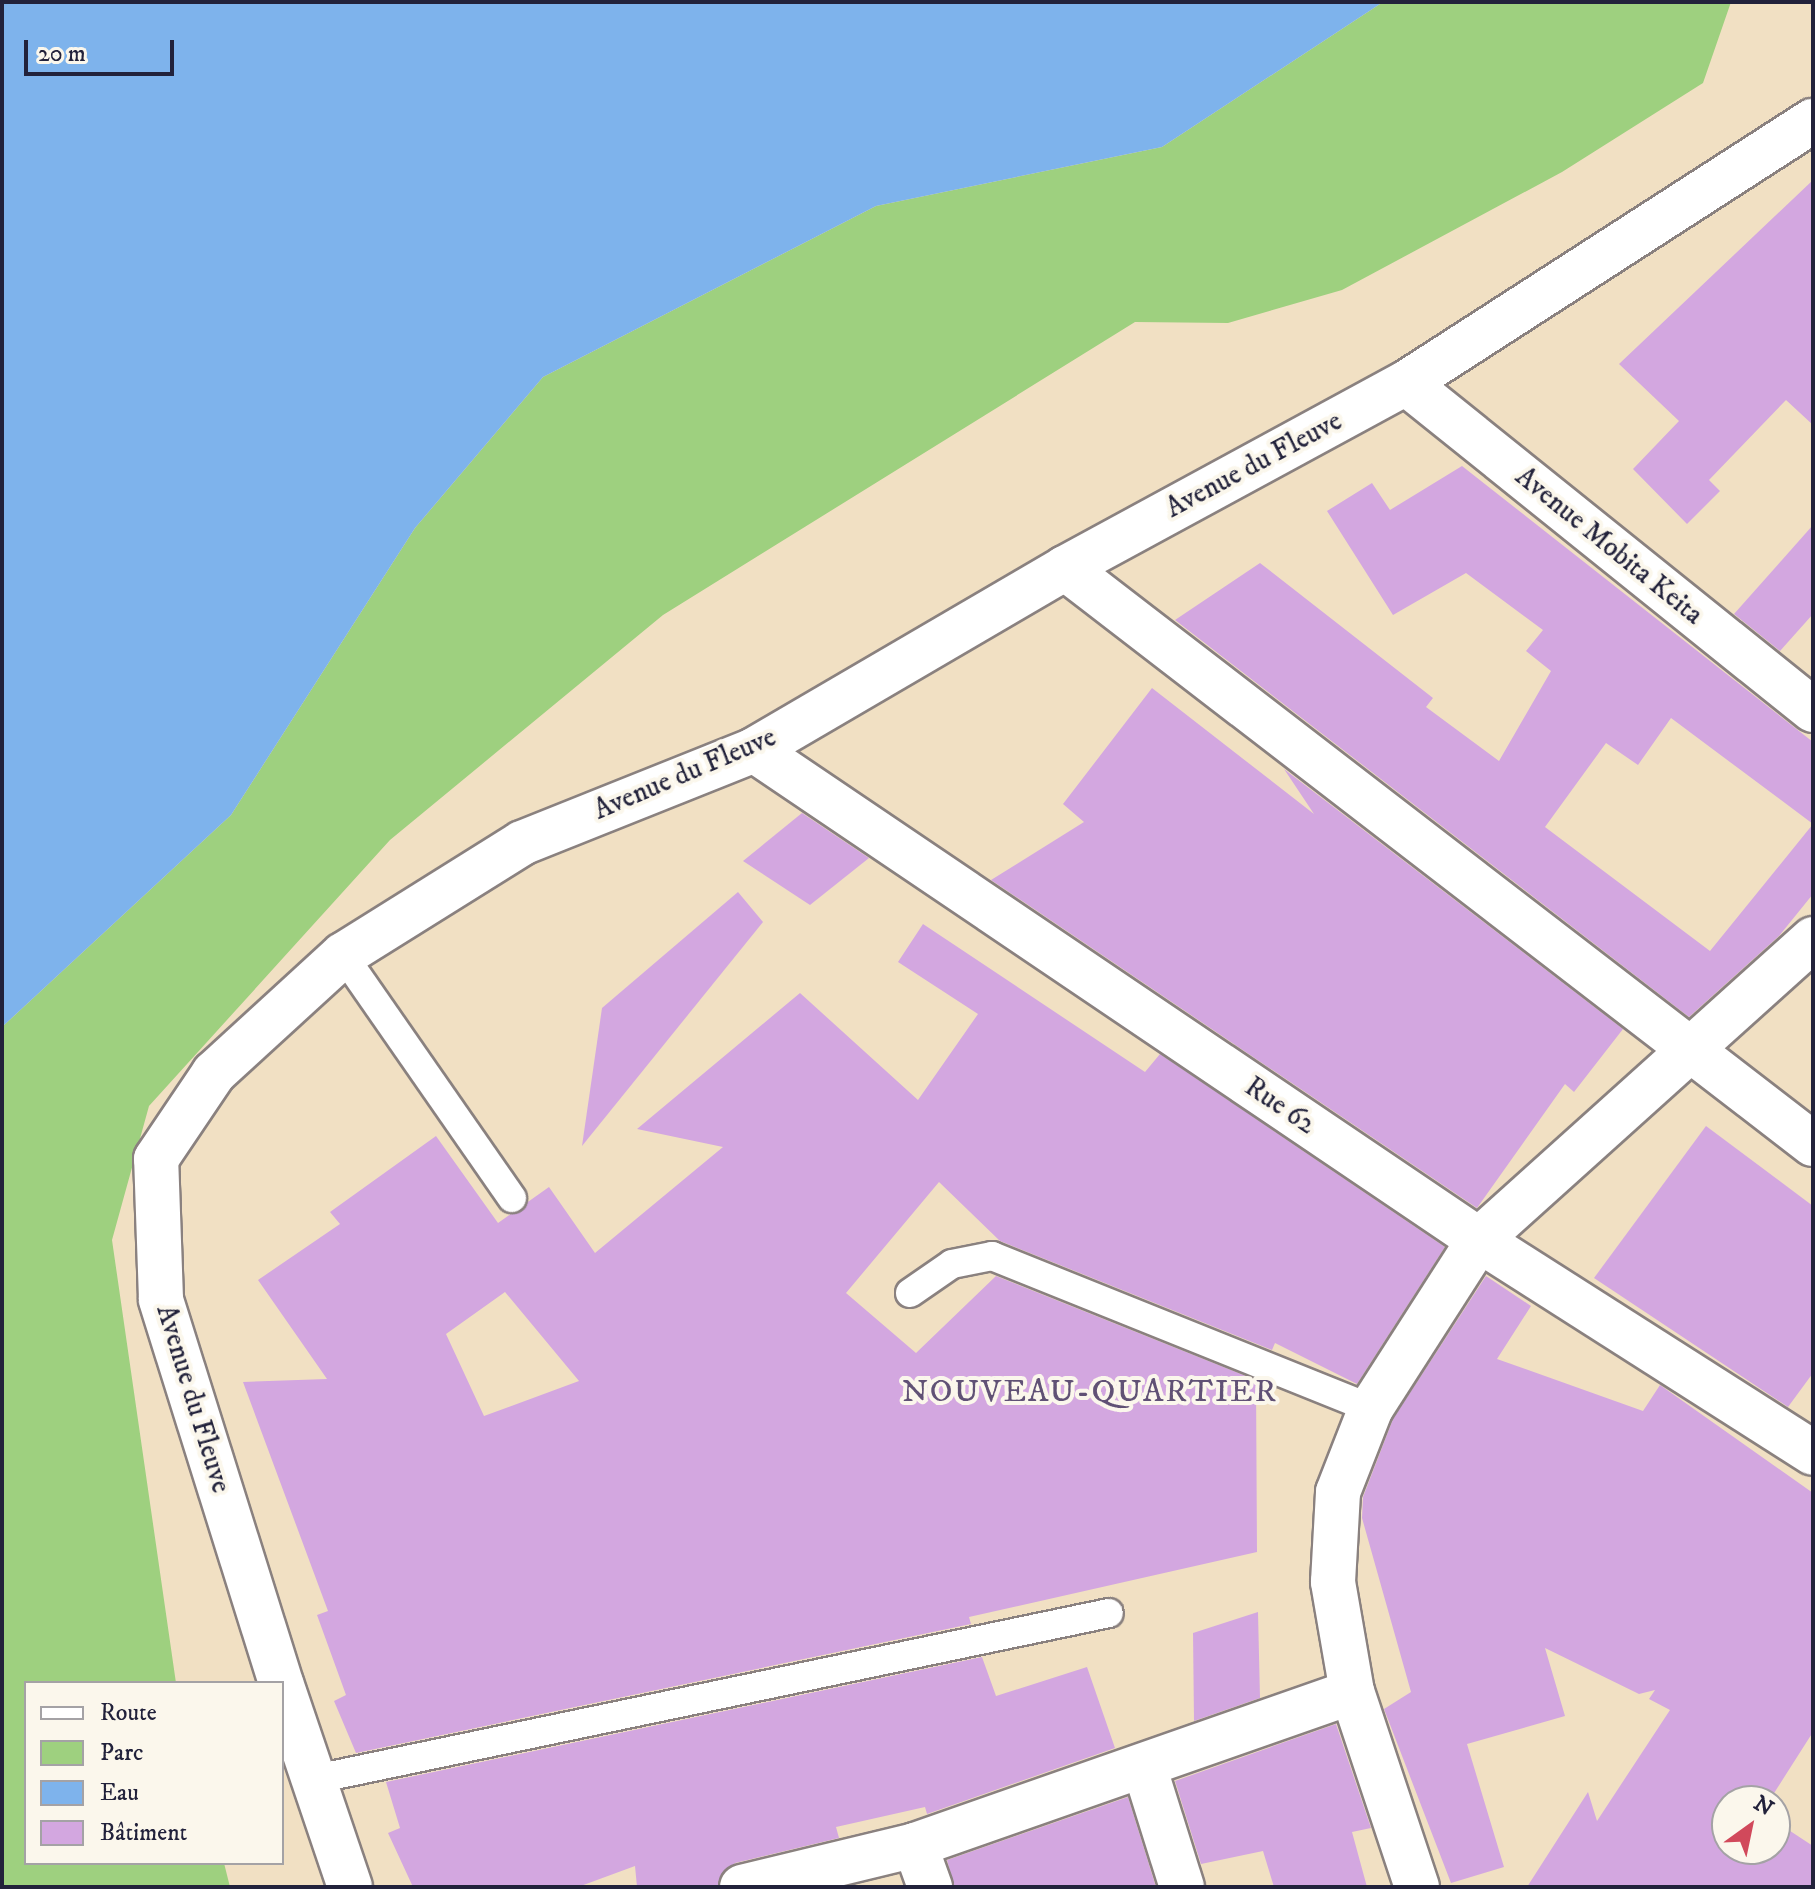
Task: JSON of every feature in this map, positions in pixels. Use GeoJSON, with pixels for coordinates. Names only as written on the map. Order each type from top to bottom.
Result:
{"type":"FeatureCollection","features":[{"type":"Feature","properties":{"kind":"street","name":"Avenue du Fleuve"},"geometry":{"type":"LineString","coordinates":[[281,1681],[161,1299],[156,1159],[214,1073],[343,955],[522,843],[754,750],[1065,568],[1406,383],[1809,130]]}},
{"type":"Feature","properties":{"kind":"street","name":"Avenue Mobita Keita"},"geometry":{"type":"LineString","coordinates":[[1406,383],[1813,710]]}},
{"type":"Feature","properties":{"kind":"street"},"geometry":{"type":"LineString","coordinates":[[1065,568],[1690,1055],[1813,1144]]}},
{"type":"Feature","properties":{"kind":"street","name":"Rue 62"},"geometry":{"type":"LineString","coordinates":[[754,750],[1479,1240],[1813,1453]]}},
{"type":"Feature","properties":{"kind":"street"},"geometry":{"type":"LineString","coordinates":[[1417,1887],[1352,1692],[1333,1582],[1338,1492],[1371,1408],[1479,1240],[1690,1055],[1813,939]]}},
{"type":"Feature","properties":{"kind":"street","name":"Avenue du Fleuve"},"geometry":{"type":"LineString","coordinates":[[284,1692],[311,1780],[350,1887]]}},
{"type":"Feature","properties":{"kind":"street"},"geometry":{"type":"LineString","coordinates":[[742,1887],[915,1845],[1352,1692]]}},
{"type":"Feature","properties":{"kind":"street"},"geometry":{"type":"LineString","coordinates":[[1144,1766],[1182,1887]]}},
{"type":"Feature","properties":{"kind":"street"},"geometry":{"type":"LineString","coordinates":[[915,1845],[930,1887]]}},
{"type":"Feature","properties":{"kind":"lane"},"geometry":{"type":"LineString","coordinates":[[343,955],[512,1198]]}},
{"type":"Feature","properties":{"kind":"lane"},"geometry":{"type":"LineString","coordinates":[[910,1293],[952,1264],[992,1256],[1371,1408]]}},
{"type":"Feature","properties":{"kind":"lane"},"geometry":{"type":"LineString","coordinates":[[311,1780],[1109,1613]]}},
{"type":"Feature","properties":{"kind":"green space"},"geometry":{"type":"Polygon","coordinates":[[[1383,2],[1731,2],[1703,83],[1562,172],[1342,290],[1228,323],[1135,322],[663,615],[390,840],[149,1106],[112,1240],[176,1681],[24,1681],[24,1865],[224,1865],[230,1887],[2,1887],[2,1027],[231,815],[415,528],[543,377],[876,206],[1162,147],[1383,2]]]}},
{"type":"Feature","properties":{"kind":"water"},"geometry":{"type":"Polygon","coordinates":[[[2,2],[1383,2],[1162,147],[876,206],[543,377],[415,528],[231,815],[2,1027],[2,2]]]}},
{"type":"Feature","properties":{"kind":"building"},"geometry":{"type":"Polygon","coordinates":[[[1813,180],[1813,425],[1786,400],[1709,480],[1720,491],[1687,524],[1633,469],[1679,421],[1619,364],[1813,180]]]}},
{"type":"Feature","properties":{"kind":"building"},"geometry":{"type":"Polygon","coordinates":[[[1462,466],[1813,742],[1813,824],[1813,894],[1779,936],[1689,1017],[1175,620],[1260,563],[1433,698],[1426,707],[1499,761],[1551,671],[1526,651],[1543,630],[1466,573],[1393,615],[1327,511],[1372,483],[1390,510],[1462,466]],[[1671,718],[1638,765],[1606,743],[1545,827],[1710,951],[1813,824],[1671,718]]]}},
{"type":"Feature","properties":{"kind":"building"},"geometry":{"type":"Polygon","coordinates":[[[1813,525],[1813,614],[1780,651],[1734,614],[1813,525]]]}},
{"type":"Feature","properties":{"kind":"building"},"geometry":{"type":"Polygon","coordinates":[[[1152,688],[1314,814],[1284,769],[1623,1029],[1574,1092],[1565,1084],[1477,1208],[991,880],[1084,822],[1063,804],[1152,688]]]}},
{"type":"Feature","properties":{"kind":"building"},"geometry":{"type":"Polygon","coordinates":[[[802,813],[869,858],[810,905],[743,861],[802,813]]]}},
{"type":"Feature","properties":{"kind":"building"},"geometry":{"type":"Polygon","coordinates":[[[738,892],[763,922],[582,1146],[602,1008],[738,892]]]}},
{"type":"Feature","properties":{"kind":"building"},"geometry":{"type":"Polygon","coordinates":[[[923,924],[1145,1072],[1160,1054],[1445,1247],[1357,1384],[1275,1343],[1272,1350],[1000,1241],[939,1182],[846,1293],[916,1353],[996,1276],[1256,1380],[1257,1552],[969,1617],[971,1624],[356,1753],[334,1701],[346,1695],[317,1615],[328,1611],[243,1382],[327,1379],[258,1280],[340,1224],[330,1212],[436,1136],[498,1223],[549,1187],[595,1253],[723,1147],[637,1129],[800,993],[918,1100],[978,1014],[898,962],[923,924]],[[505,1292],[446,1334],[484,1416],[579,1381],[505,1292]]]}},
{"type":"Feature","properties":{"kind":"building"},"geometry":{"type":"Polygon","coordinates":[[[1706,1126],[1813,1206],[1813,1373],[1788,1407],[1594,1278],[1706,1126]]]}},
{"type":"Feature","properties":{"kind":"building"},"geometry":{"type":"Polygon","coordinates":[[[1486,1276],[1531,1306],[1497,1359],[1643,1411],[1660,1385],[1813,1493],[1813,1732],[1779,1785],[1711,1785],[1711,1865],[1791,1865],[1791,1832],[1813,1846],[1813,1887],[1527,1887],[1588,1792],[1597,1821],[1670,1710],[1649,1699],[1655,1690],[1639,1694],[1545,1648],[1565,1716],[1467,1744],[1504,1867],[1451,1883],[1384,1709],[1411,1692],[1362,1518],[1363,1497],[1393,1419],[1486,1276]]]}},
{"type":"Feature","properties":{"kind":"building"},"geometry":{"type":"Polygon","coordinates":[[[1258,1612],[1260,1698],[1194,1721],[1193,1633],[1258,1612]]]}},
{"type":"Feature","properties":{"kind":"building"},"geometry":{"type":"Polygon","coordinates":[[[982,1657],[996,1696],[1087,1667],[1115,1748],[927,1814],[925,1807],[836,1827],[839,1838],[735,1863],[718,1887],[637,1887],[635,1866],[578,1887],[413,1887],[388,1833],[400,1828],[386,1782],[982,1657]]]}},
{"type":"Feature","properties":{"kind":"building"},"geometry":{"type":"Polygon","coordinates":[[[1336,1724],[1371,1828],[1352,1832],[1367,1887],[1274,1887],[1263,1851],[1201,1864],[1175,1781],[1336,1724]]]}},
{"type":"Feature","properties":{"kind":"building"},"geometry":{"type":"Polygon","coordinates":[[[1128,1797],[1156,1887],[954,1887],[947,1860],[1128,1797]]]}},
{"type":"Feature","properties":{"kind":"district","name":"NOUVEAU-QUARTIER"},"geometry":{"type":"Point","coordinates":[1090,1392]}}]}
